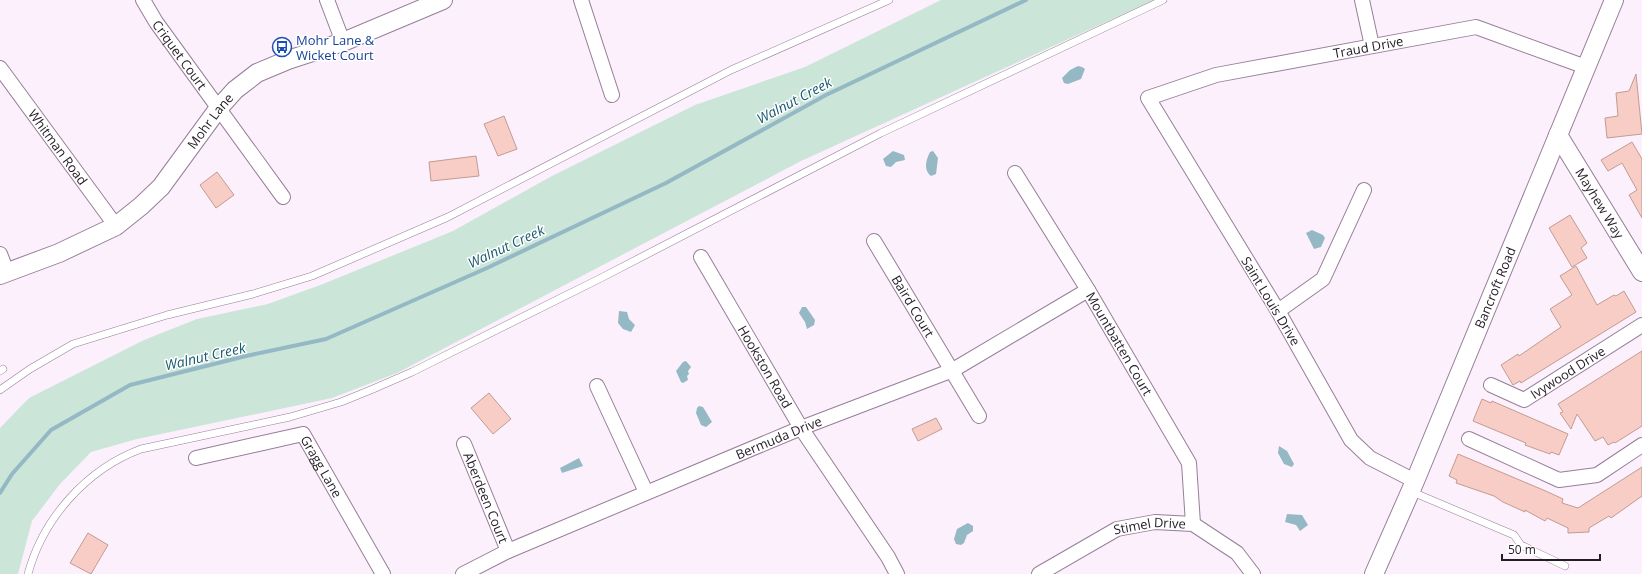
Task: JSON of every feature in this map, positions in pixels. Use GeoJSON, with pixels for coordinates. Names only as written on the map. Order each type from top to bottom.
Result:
{"type":"FeatureCollection","features":[{"type":"Feature","properties":{"kind":"street","name":"Criquet Court"},"geometry":{"type":"LineString","coordinates":[[143,0],[156,22],[283,197]]}},
{"type":"Feature","properties":{"kind":"street"},"geometry":{"type":"LineString","coordinates":[[328,0],[343,42]]}},
{"type":"Feature","properties":{"kind":"street","name":"Mohr Lane"},"geometry":{"type":"LineString","coordinates":[[4,274],[59,252],[116,226],[141,206],[160,187],[218,109],[235,90],[257,73],[288,60],[343,42],[443,0]]}},
{"type":"Feature","properties":{"kind":"street"},"geometry":{"type":"LineString","coordinates":[[581,0],[612,95]]}},
{"type":"Feature","properties":{"kind":"street"},"geometry":{"type":"LineString","coordinates":[[1362,0],[1372,46]]}},
{"type":"Feature","properties":{"kind":"street","name":"Bancroft Road"},"geometry":{"type":"LineString","coordinates":[[1374,574],[1413,486],[1614,0]]}},
{"type":"Feature","properties":{"kind":"street","name":"Traud Drive"},"geometry":{"type":"LineString","coordinates":[[1148,98],[1216,75],[1476,27],[1586,67]]}},
{"type":"Feature","properties":{"kind":"street","name":"Whitman Road"},"geometry":{"type":"LineString","coordinates":[[0,68],[116,226]]}},
{"type":"Feature","properties":{"kind":"street","name":"Saint Louis Drive"},"geometry":{"type":"LineString","coordinates":[[1148,98],[1278,311],[1351,440],[1370,458],[1413,486]]}},
{"type":"Feature","properties":{"kind":"street","name":"Mayhew Way"},"geometry":{"type":"LineString","coordinates":[[1558,135],[1642,272]]}},
{"type":"Feature","properties":{"kind":"street","name":"Mountbatten Court"},"geometry":{"type":"LineString","coordinates":[[1015,173],[1088,290],[1189,463],[1193,524]]}},
{"type":"Feature","properties":{"kind":"street"},"geometry":{"type":"LineString","coordinates":[[1278,311],[1322,279],[1364,190]]}},
{"type":"Feature","properties":{"kind":"street","name":"Baird Court"},"geometry":{"type":"LineString","coordinates":[[874,241],[953,370],[979,416]]}},
{"type":"Feature","properties":{"kind":"street"},"geometry":{"type":"LineString","coordinates":[[0,254],[4,274]]}},
{"type":"Feature","properties":{"kind":"street","name":"Hookston Road"},"geometry":{"type":"LineString","coordinates":[[701,258],[801,428],[888,557],[897,574]]}},
{"type":"Feature","properties":{"kind":"street","name":"Bermuda Drive"},"geometry":{"type":"LineString","coordinates":[[463,574],[508,551],[646,492],[801,428],[953,370],[1088,290]]}},
{"type":"Feature","properties":{"kind":"street","name":"Ivywood Drive"},"geometry":{"type":"LineString","coordinates":[[1491,385],[1524,400],[1642,325]]}},
{"type":"Feature","properties":{"kind":"street"},"geometry":{"type":"LineString","coordinates":[[597,386],[646,492]]}},
{"type":"Feature","properties":{"kind":"street","name":"Gragg Lane"},"geometry":{"type":"LineString","coordinates":[[196,458],[303,434],[383,574]]}},
{"type":"Feature","properties":{"kind":"street"},"geometry":{"type":"LineString","coordinates":[[1469,439],[1559,480],[1597,475],[1642,445]]}},
{"type":"Feature","properties":{"kind":"street","name":"Aberdeen Court"},"geometry":{"type":"LineString","coordinates":[[464,444],[508,551]]}},
{"type":"Feature","properties":{"kind":"street","name":"Stimel Drive"},"geometry":{"type":"LineString","coordinates":[[1039,574],[1117,529],[1155,522],[1193,524],[1237,554],[1253,574]]}},
{"type":"Feature","properties":{"kind":"lane"},"geometry":{"type":"LineString","coordinates":[[0,390],[30,369],[73,344],[167,315],[253,294],[312,276],[448,217],[732,70],[889,0]]}},
{"type":"Feature","properties":{"kind":"lane"},"geometry":{"type":"LineString","coordinates":[[28,574],[43,535],[60,511],[85,483],[104,467],[123,456],[141,449],[290,417],[341,402],[412,372],[601,278],[875,137],[1163,0]]}},
{"type":"Feature","properties":{"kind":"lane"},"geometry":{"type":"LineString","coordinates":[[1413,486],[1514,535],[1521,545],[1565,566]]}},
{"type":"Feature","properties":{"kind":"green space"},"geometry":{"type":"Polygon","coordinates":[[[941,0],[1154,0],[801,161],[397,373],[332,398],[137,439],[91,452],[60,484],[32,521],[18,574],[0,574],[0,428],[29,398],[144,340],[197,319],[268,304],[323,284],[453,231],[552,176],[695,105],[805,67],[941,0]]]}},
{"type":"Feature","properties":{"kind":"water"},"geometry":{"type":"Polygon","coordinates":[[[1078,66],[1085,69],[1081,79],[1068,84],[1064,83],[1062,78],[1070,70],[1078,66]]]}},
{"type":"Feature","properties":{"kind":"water"},"geometry":{"type":"Polygon","coordinates":[[[893,151],[904,155],[905,160],[896,162],[891,167],[886,166],[883,159],[893,151]]]}},
{"type":"Feature","properties":{"kind":"water"},"geometry":{"type":"Polygon","coordinates":[[[933,151],[938,158],[936,174],[931,176],[928,174],[926,165],[930,152],[933,151]]]}},
{"type":"Feature","properties":{"kind":"water"},"geometry":{"type":"Polygon","coordinates":[[[1312,230],[1323,235],[1325,238],[1321,247],[1314,249],[1306,233],[1312,230]]]}},
{"type":"Feature","properties":{"kind":"water"},"geometry":{"type":"Polygon","coordinates":[[[802,307],[806,307],[815,320],[814,325],[807,329],[805,322],[799,313],[802,307]]]}},
{"type":"Feature","properties":{"kind":"water"},"geometry":{"type":"Polygon","coordinates":[[[619,311],[627,312],[629,319],[635,325],[631,332],[623,329],[618,323],[619,311]]]}},
{"type":"Feature","properties":{"kind":"water"},"geometry":{"type":"Polygon","coordinates":[[[686,361],[691,367],[688,371],[688,380],[683,383],[681,382],[676,371],[683,362],[686,361]]]}},
{"type":"Feature","properties":{"kind":"water"},"geometry":{"type":"Polygon","coordinates":[[[699,406],[703,407],[712,422],[706,427],[701,425],[696,413],[699,406]]]}},
{"type":"Feature","properties":{"kind":"water"},"geometry":{"type":"Polygon","coordinates":[[[1279,446],[1287,451],[1294,464],[1292,467],[1284,464],[1278,453],[1279,446]]]}},
{"type":"Feature","properties":{"kind":"water"},"geometry":{"type":"Polygon","coordinates":[[[579,458],[583,466],[562,473],[560,468],[579,458]]]}},
{"type":"Feature","properties":{"kind":"water"},"geometry":{"type":"Polygon","coordinates":[[[1287,514],[1302,515],[1308,525],[1300,531],[1296,525],[1285,522],[1287,514]]]}},
{"type":"Feature","properties":{"kind":"water"},"geometry":{"type":"Polygon","coordinates":[[[968,523],[973,526],[973,531],[967,535],[964,543],[961,545],[956,544],[954,539],[957,529],[968,523]]]}},
{"type":"Feature","properties":{"kind":"building"},"geometry":{"type":"Polygon","coordinates":[[[1636,74],[1642,134],[1607,138],[1605,118],[1618,116],[1616,93],[1629,91],[1636,74]]]}},
{"type":"Feature","properties":{"kind":"building"},"geometry":{"type":"Polygon","coordinates":[[[504,116],[517,149],[498,156],[484,124],[504,116]]]}},
{"type":"Feature","properties":{"kind":"building"},"geometry":{"type":"Polygon","coordinates":[[[1632,142],[1642,159],[1642,218],[1629,195],[1637,190],[1622,163],[1608,171],[1601,160],[1632,142]]]}},
{"type":"Feature","properties":{"kind":"building"},"geometry":{"type":"Polygon","coordinates":[[[476,156],[479,176],[431,181],[429,162],[476,156]]]}},
{"type":"Feature","properties":{"kind":"building"},"geometry":{"type":"Polygon","coordinates":[[[217,172],[234,195],[216,208],[200,185],[217,172]]]}},
{"type":"Feature","properties":{"kind":"building"},"geometry":{"type":"Polygon","coordinates":[[[1570,215],[1587,243],[1581,248],[1587,258],[1572,267],[1549,228],[1570,215]]]}},
{"type":"Feature","properties":{"kind":"building"},"geometry":{"type":"Polygon","coordinates":[[[1576,266],[1597,305],[1624,291],[1636,312],[1521,383],[1520,381],[1513,385],[1501,365],[1518,354],[1519,356],[1561,327],[1550,309],[1572,295],[1560,276],[1576,266]]]}},
{"type":"Feature","properties":{"kind":"building"},"geometry":{"type":"Polygon","coordinates":[[[1642,351],[1642,426],[1615,443],[1614,442],[1608,445],[1603,437],[1595,441],[1577,414],[1571,429],[1560,413],[1563,412],[1558,404],[1642,351]]]}},
{"type":"Feature","properties":{"kind":"building"},"geometry":{"type":"Polygon","coordinates":[[[489,393],[511,419],[493,434],[471,408],[489,393]]]}},
{"type":"Feature","properties":{"kind":"building"},"geometry":{"type":"Polygon","coordinates":[[[1482,399],[1491,403],[1492,401],[1568,434],[1559,455],[1551,452],[1550,454],[1525,445],[1526,443],[1473,421],[1482,399]]]}},
{"type":"Feature","properties":{"kind":"building"},"geometry":{"type":"Polygon","coordinates":[[[936,418],[942,429],[918,441],[912,429],[936,418]]]}},
{"type":"Feature","properties":{"kind":"building"},"geometry":{"type":"Polygon","coordinates":[[[1458,454],[1548,492],[1563,499],[1562,503],[1578,508],[1642,467],[1642,496],[1611,518],[1609,516],[1589,528],[1589,532],[1568,533],[1568,528],[1547,518],[1545,521],[1525,510],[1525,512],[1503,502],[1494,496],[1456,483],[1457,480],[1449,476],[1458,454]]]}},
{"type":"Feature","properties":{"kind":"building"},"geometry":{"type":"Polygon","coordinates":[[[88,533],[108,545],[91,574],[70,563],[88,533]]]}},
{"type":"Feature","properties":{"kind":"waterway","name":"Walnut Creek"},"geometry":{"type":"LineString","coordinates":[[0,493],[12,474],[51,430],[130,385],[246,356],[326,339],[487,268],[666,183],[826,95],[1026,0]]}},
{"type":"Feature","properties":{"kind":"place","name":"Mohr Lane & Wicket Court"},"geometry":{"type":"Point","coordinates":[282,47]}}]}
